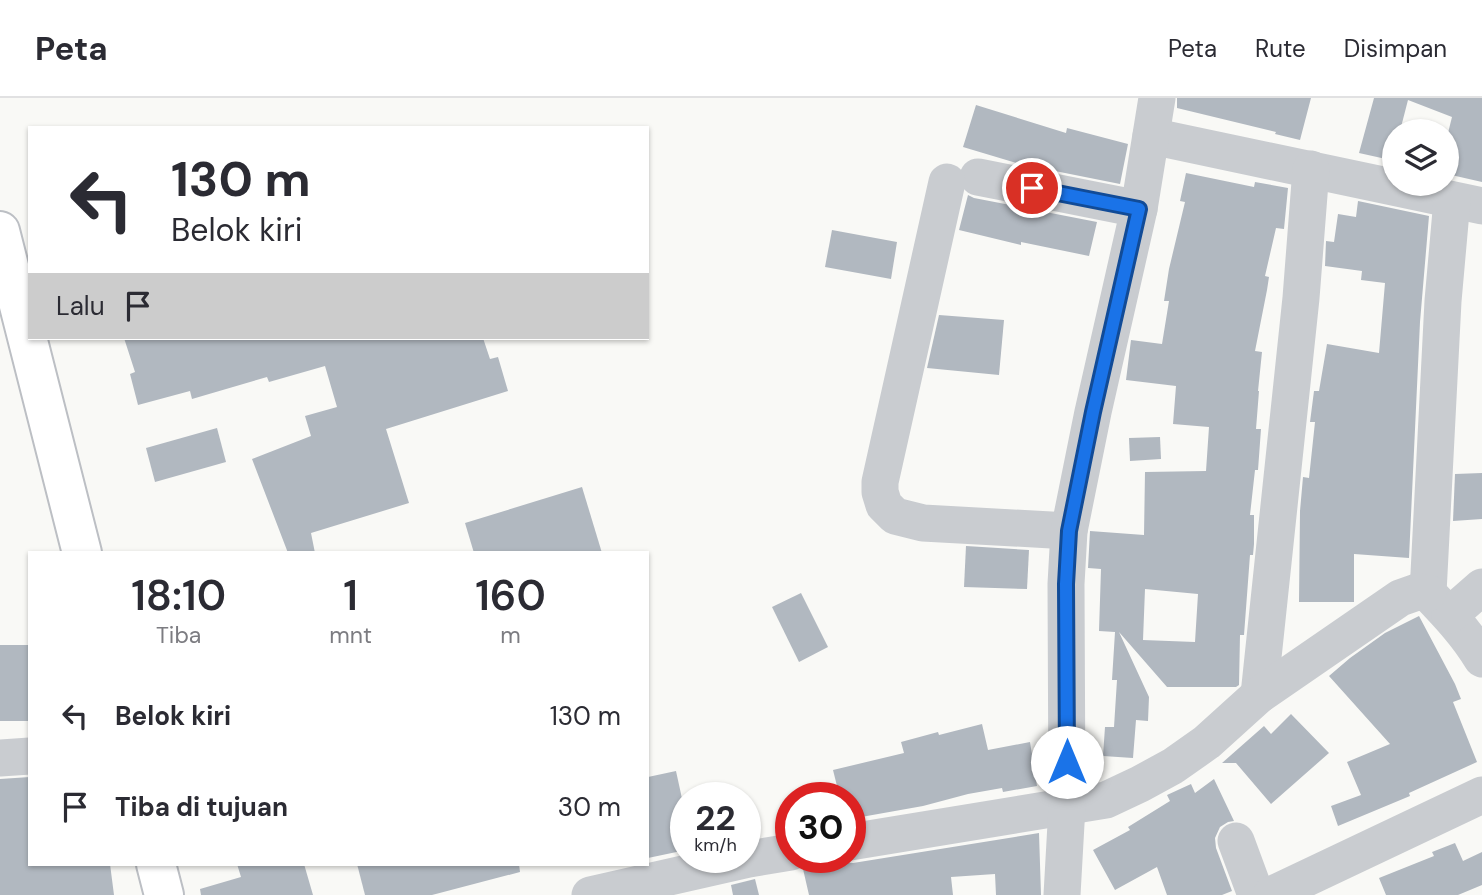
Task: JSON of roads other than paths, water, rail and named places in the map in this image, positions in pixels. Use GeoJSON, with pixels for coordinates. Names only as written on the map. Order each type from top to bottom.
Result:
{"type":"FeatureCollection","features":[{"type":"Feature","properties":{"kind":"main road"},"geometry":{"type":"LineString","coordinates":[[0,231],[81,551]]}},
{"type":"Feature","properties":{"kind":"main road"},"geometry":{"type":"LineString","coordinates":[[157,866],[164,895]]}},
{"type":"Feature","properties":{"kind":"street"},"geometry":{"type":"LineString","coordinates":[[1062,895],[1067,806],[1066,584],[1069,531],[1139,209],[1157,98]]}},
{"type":"Feature","properties":{"kind":"street"},"geometry":{"type":"LineString","coordinates":[[1152,136],[1467,203],[1443,302],[1439,604]]}},
{"type":"Feature","properties":{"kind":"street"},"geometry":{"type":"LineString","coordinates":[[1259,695],[1301,298],[1311,169]]}},
{"type":"Feature","properties":{"kind":"street"},"geometry":{"type":"LineString","coordinates":[[1069,531],[923,523],[895,516],[884,505],[880,482],[962,180],[1139,209]]}},
{"type":"Feature","properties":{"kind":"street"},"geometry":{"type":"LineString","coordinates":[[1439,604],[1482,587]]}},
{"type":"Feature","properties":{"kind":"street"},"geometry":{"type":"LineString","coordinates":[[866,839],[1106,800],[1140,785],[1208,742],[1259,695],[1400,598],[1417,592],[1439,604],[1471,640],[1482,659]]}},
{"type":"Feature","properties":{"kind":"street"},"geometry":{"type":"LineString","coordinates":[[0,758],[28,756]]}},
{"type":"Feature","properties":{"kind":"street"},"geometry":{"type":"LineString","coordinates":[[1272,895],[1482,795]]}},
{"type":"Feature","properties":{"kind":"street"},"geometry":{"type":"LineString","coordinates":[[1236,841],[1256,895]]}},
{"type":"Feature","properties":{"kind":"street"},"geometry":{"type":"LineString","coordinates":[[590,895],[775,855]]}}]}
